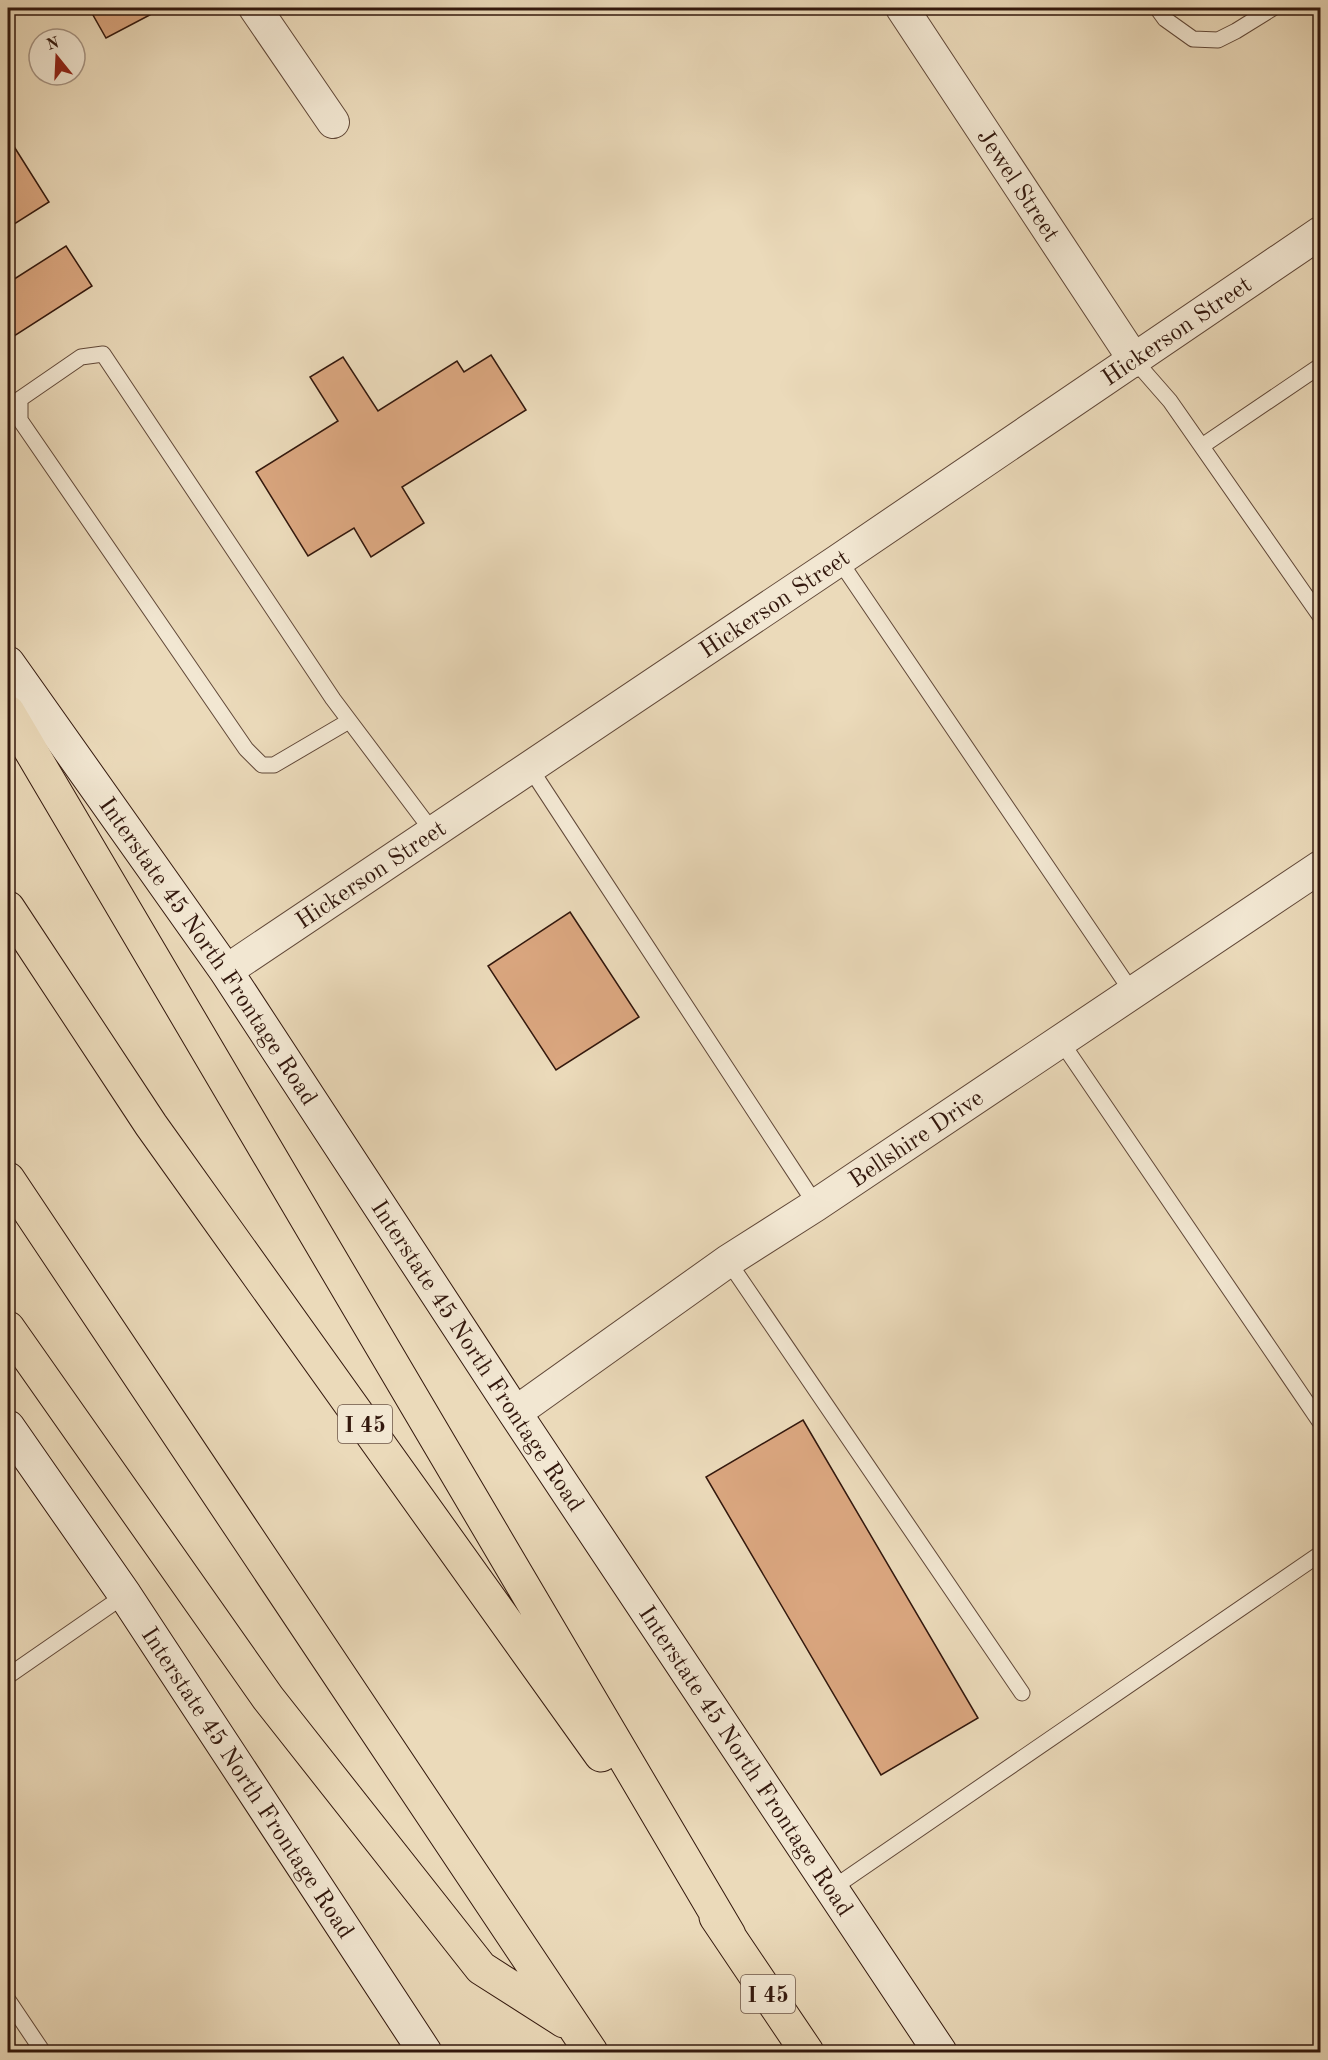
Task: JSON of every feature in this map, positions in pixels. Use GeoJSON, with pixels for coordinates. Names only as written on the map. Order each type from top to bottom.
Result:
{"type":"FeatureCollection","features":[{"type":"Feature","properties":{"kind":"highway"},"geometry":{"type":"LineString","coordinates":[[8,712],[729,1935]]}},
{"type":"Feature","properties":{"kind":"highway","name":"I 45"},"geometry":{"type":"LineString","coordinates":[[8,908],[151,1125],[729,1935],[807,2052]]}},
{"type":"Feature","properties":{"kind":"highway"},"geometry":{"type":"LineString","coordinates":[[8,1179],[582,2040]]}},
{"type":"Feature","properties":{"kind":"highway"},"geometry":{"type":"LineString","coordinates":[[8,1328],[268,1698],[481,1968],[582,2040]]}},
{"type":"Feature","properties":{"kind":"main road","name":"Interstate 45 North Frontage Road"},"geometry":{"type":"LineString","coordinates":[[8,663],[226,971],[830,1890],[940,2052]]}},
{"type":"Feature","properties":{"kind":"main road","name":"Interstate 45 North Frontage Road"},"geometry":{"type":"LineString","coordinates":[[8,1426],[124,1595],[417,2050]]}},
{"type":"Feature","properties":{"kind":"street"},"geometry":{"type":"LineString","coordinates":[[255,8],[333,122]]}},
{"type":"Feature","properties":{"kind":"street","name":"Jewel Street"},"geometry":{"type":"LineString","coordinates":[[902,8],[1135,360]]}},
{"type":"Feature","properties":{"kind":"street","name":"Hickerson Street"},"geometry":{"type":"LineString","coordinates":[[226,971],[839,560],[1320,233]]}},
{"type":"Feature","properties":{"kind":"street","name":"Bellshire Drive"},"geometry":{"type":"LineString","coordinates":[[515,1413],[728,1261],[816,1205],[1320,867]]}},
{"type":"Feature","properties":{"kind":"lane"},"geometry":{"type":"LineString","coordinates":[[1157,8],[1165,20],[1193,39],[1218,40],[1273,8]]}},
{"type":"Feature","properties":{"kind":"lane"},"geometry":{"type":"LineString","coordinates":[[349,721],[274,765],[261,765],[246,749],[20,420],[20,399],[81,357],[103,354],[349,721],[433,832]]}},
{"type":"Feature","properties":{"kind":"lane"},"geometry":{"type":"LineString","coordinates":[[1135,360],[1170,401],[1320,616]]}},
{"type":"Feature","properties":{"kind":"lane"},"geometry":{"type":"LineString","coordinates":[[1202,446],[1320,366]]}},
{"type":"Feature","properties":{"kind":"lane"},"geometry":{"type":"LineString","coordinates":[[839,560],[1132,992]]}},
{"type":"Feature","properties":{"kind":"lane"},"geometry":{"type":"LineString","coordinates":[[530,768],[816,1205]]}},
{"type":"Feature","properties":{"kind":"lane"},"geometry":{"type":"LineString","coordinates":[[1060,1040],[1320,1422]]}},
{"type":"Feature","properties":{"kind":"lane"},"geometry":{"type":"LineString","coordinates":[[728,1261],[1022,1693]]}},
{"type":"Feature","properties":{"kind":"lane"},"geometry":{"type":"LineString","coordinates":[[830,1890],[1320,1554]]}},
{"type":"Feature","properties":{"kind":"lane"},"geometry":{"type":"LineString","coordinates":[[8,1676],[124,1595]]}},
{"type":"Feature","properties":{"kind":"lane"},"geometry":{"type":"LineString","coordinates":[[8,2000],[43,2052]]}},
{"type":"Feature","properties":{"kind":"building"},"geometry":{"type":"Polygon","coordinates":[[[89,8],[163,8],[106,38],[89,8]]]}},
{"type":"Feature","properties":{"kind":"building"},"geometry":{"type":"Polygon","coordinates":[[[8,137],[49,202],[8,228],[8,137]]]}},
{"type":"Feature","properties":{"kind":"building"},"geometry":{"type":"Polygon","coordinates":[[[66,246],[92,286],[8,340],[8,283],[66,246]]]}},
{"type":"Feature","properties":{"kind":"building"},"geometry":{"type":"Polygon","coordinates":[[[491,355],[526,410],[402,487],[424,523],[371,557],[354,528],[308,556],[256,472],[338,421],[310,377],[343,357],[378,411],[457,361],[464,372],[491,355]]]}},
{"type":"Feature","properties":{"kind":"building"},"geometry":{"type":"Polygon","coordinates":[[[570,912],[639,1017],[556,1070],[488,966],[570,912]]]}},
{"type":"Feature","properties":{"kind":"building"},"geometry":{"type":"Polygon","coordinates":[[[803,1420],[978,1718],[881,1775],[706,1477],[803,1420]]]}}]}
